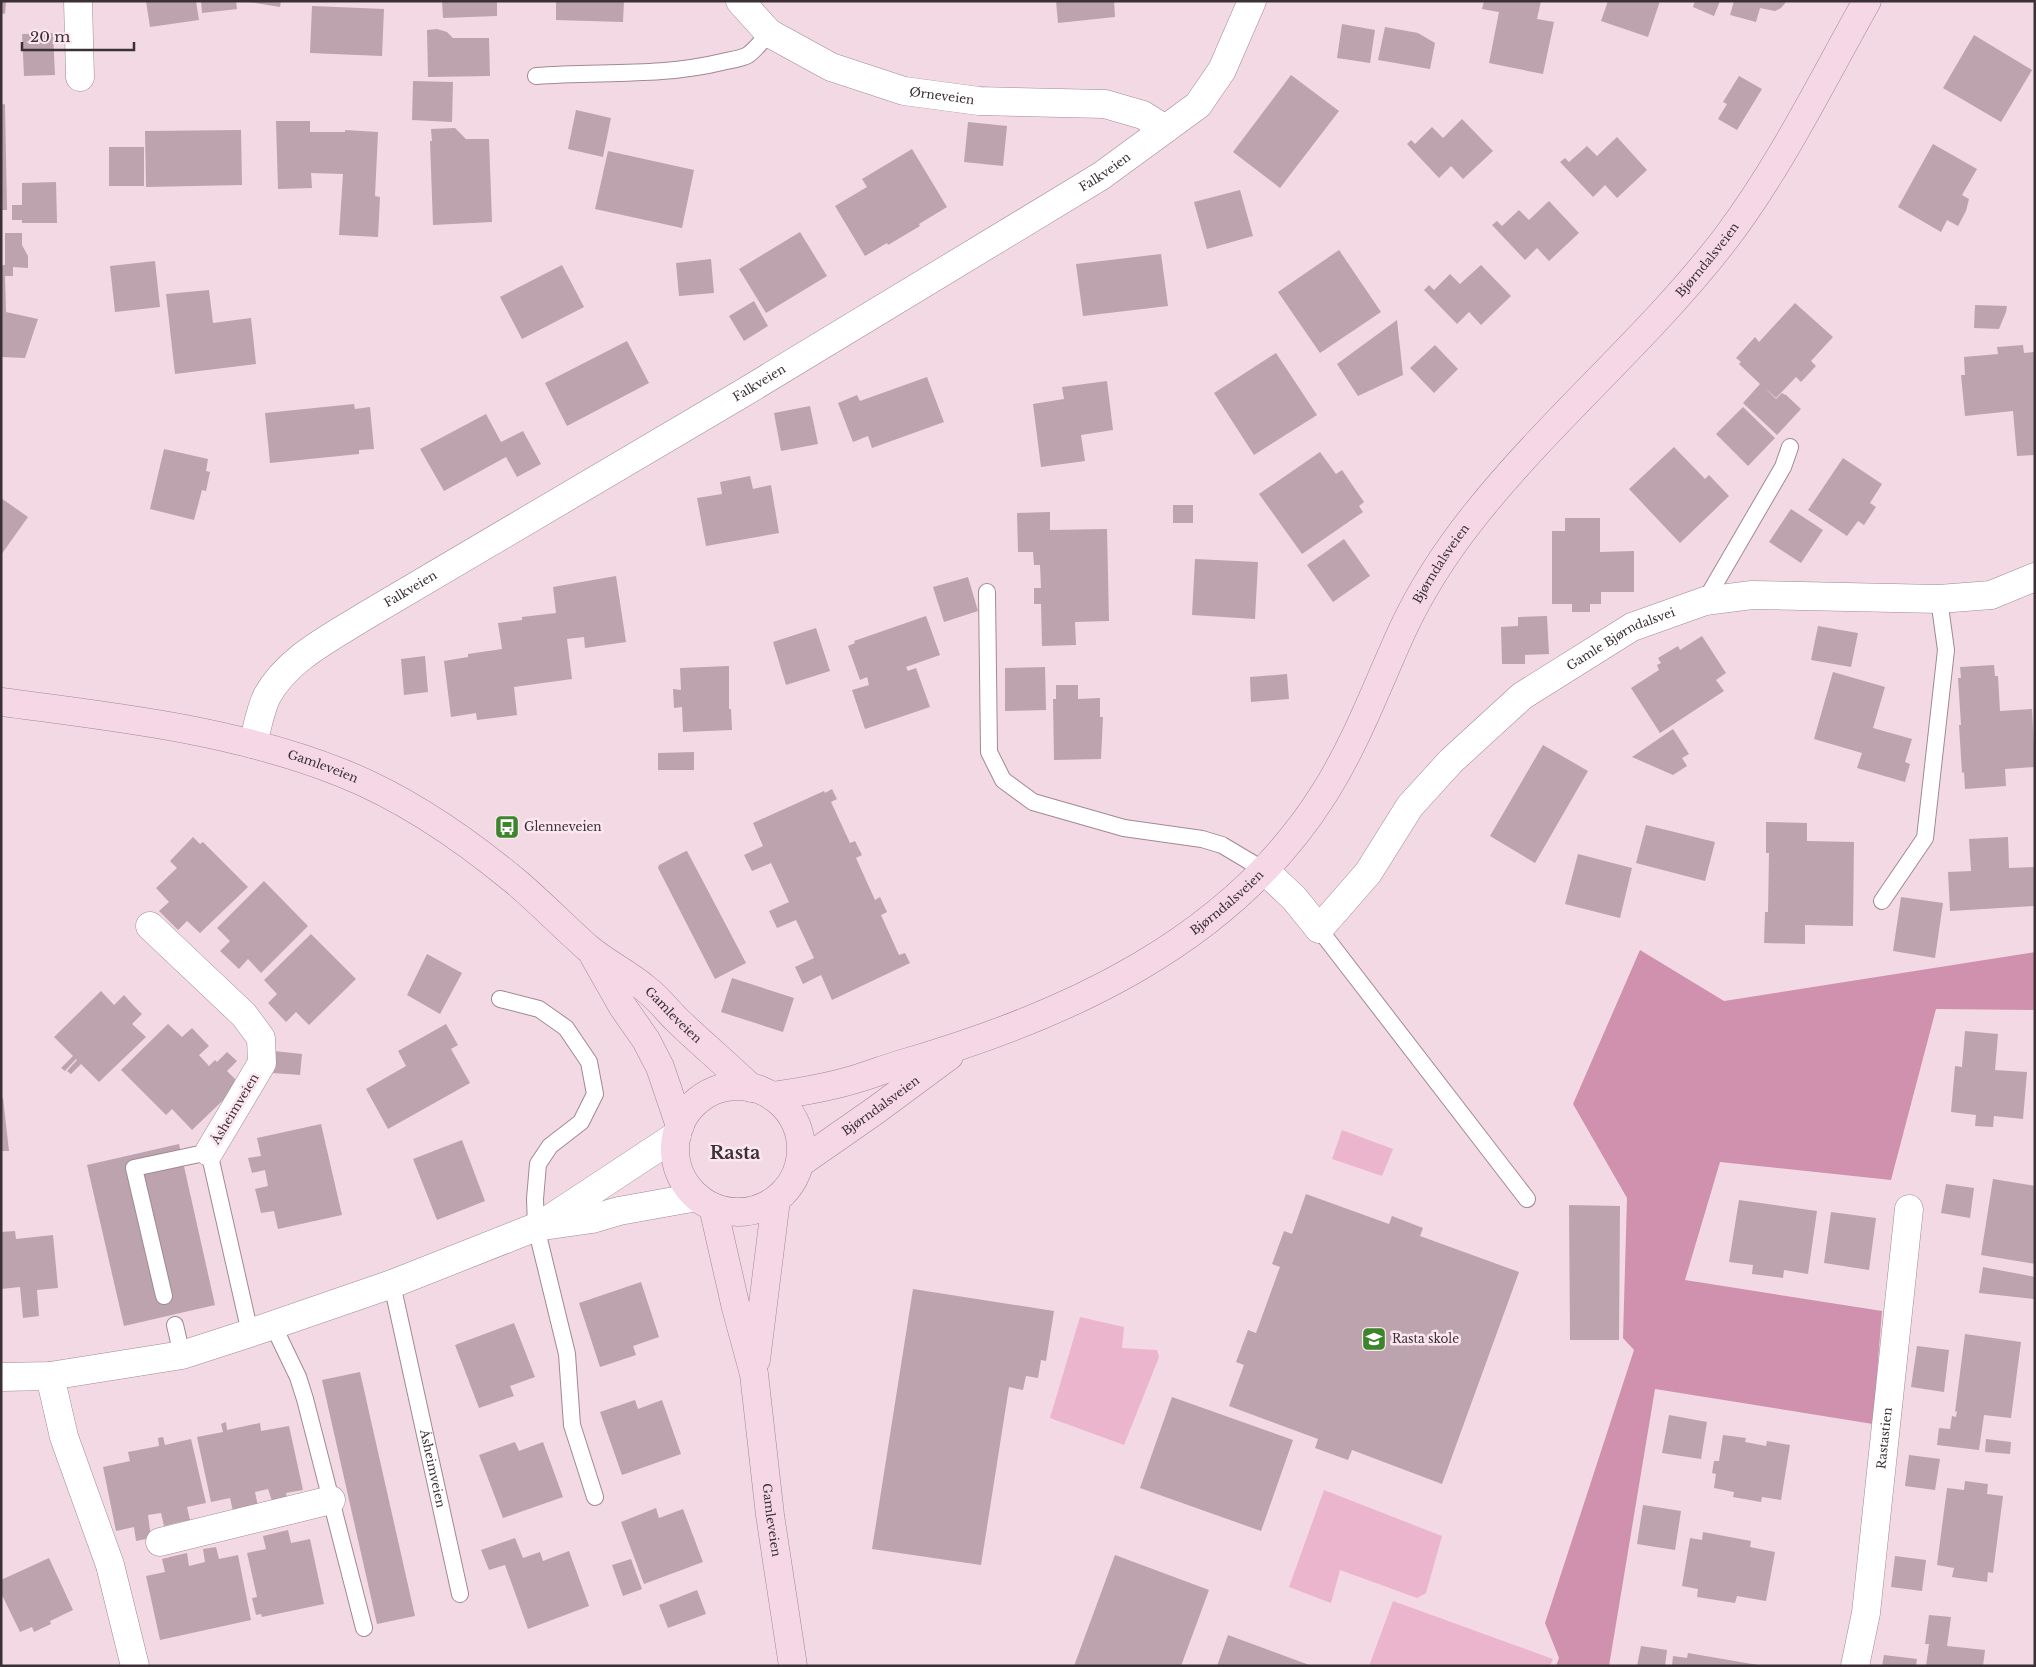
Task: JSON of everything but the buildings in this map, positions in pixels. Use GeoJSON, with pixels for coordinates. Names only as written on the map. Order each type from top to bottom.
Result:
{"type":"FeatureCollection","features":[{"type":"Feature","properties":{"kind":"main road","name":"Bjørndalsveien"},"geometry":{"type":"LineString","coordinates":[[761,1092],[804,1091],[859,1078],[886,1068],[961,1047],[1091,993],[1141,968],[1213,918],[1264,870],[1305,821],[1345,758],[1366,716],[1404,627],[1447,553],[1501,484],[1652,324],[1726,238],[1788,144],[1866,1]]}},
{"type":"Feature","properties":{"kind":"main road","name":"Gamleveien"},"geometry":{"type":"LineString","coordinates":[[1,702],[116,718],[252,744],[344,774],[407,804],[445,829],[516,882],[590,950],[647,989],[676,1019],[761,1092],[787,1109],[796,1125],[801,1144],[800,1163],[795,1177],[787,1190],[776,1200],[762,1208],[745,1212],[729,1212],[705,1202],[686,1184],[678,1169],[676,1152],[678,1131],[660,1067],[646,1040],[623,1007],[590,950]]}},
{"type":"Feature","properties":{"kind":"main road","name":"Bjørndalsveien"},"geometry":{"type":"LineString","coordinates":[[800,1163],[961,1047]]}},
{"type":"Feature","properties":{"kind":"main road"},"geometry":{"type":"LineString","coordinates":[[678,1131],[688,1111],[701,1099],[716,1090],[733,1087],[761,1092]]}},
{"type":"Feature","properties":{"kind":"main road","name":"Gamleveien"},"geometry":{"type":"LineString","coordinates":[[754,1374],[776,1200]]}},
{"type":"Feature","properties":{"kind":"main road","name":"Gamleveien"},"geometry":{"type":"LineString","coordinates":[[705,1202],[754,1374],[770,1515],[793,1666]]}},
{"type":"Feature","properties":{"kind":"street"},"geometry":{"type":"LineString","coordinates":[[78,1],[80,78]]}},
{"type":"Feature","properties":{"kind":"street","name":"Ørneveien"},"geometry":{"type":"LineString","coordinates":[[740,1],[769,33],[831,67],[904,91],[979,101],[1105,104],[1143,115],[1165,130]]}},
{"type":"Feature","properties":{"kind":"street","name":"Falkveien"},"geometry":{"type":"LineString","coordinates":[[252,744],[266,697],[290,666],[318,646],[365,616],[743,393],[1101,176],[1165,130],[1198,105],[1222,70],[1252,1]]}},
{"type":"Feature","properties":{"kind":"street","name":"Gamle Bjørndalsvei"},"geometry":{"type":"LineString","coordinates":[[1319,929],[1368,873],[1410,806],[1451,761],[1522,696],[1632,627],[1705,601],[1752,595],[1939,599],[1991,595],[2035,578]]}},
{"type":"Feature","properties":{"kind":"street"},"geometry":{"type":"LineString","coordinates":[[1264,870],[1294,898],[1319,929]]}},
{"type":"Feature","properties":{"kind":"street","name":"Åsheimveien"},"geometry":{"type":"LineString","coordinates":[[150,926],[244,1015],[261,1038],[262,1063],[209,1152]]}},
{"type":"Feature","properties":{"kind":"street"},"geometry":{"type":"LineString","coordinates":[[1,1377],[50,1376],[182,1355],[392,1284],[536,1227],[678,1131]]}},
{"type":"Feature","properties":{"kind":"street"},"geometry":{"type":"LineString","coordinates":[[536,1227],[592,1219],[619,1211],[705,1202]]}},
{"type":"Feature","properties":{"kind":"street","name":"Rastastien"},"geometry":{"type":"LineString","coordinates":[[1855,1666],[1866,1613],[1909,1209]]}},
{"type":"Feature","properties":{"kind":"street"},"geometry":{"type":"LineString","coordinates":[[50,1376],[64,1437],[110,1566],[135,1666]]}},
{"type":"Feature","properties":{"kind":"street"},"geometry":{"type":"LineString","coordinates":[[160,1542],[331,1500]]}},
{"type":"Feature","properties":{"kind":"lane"},"geometry":{"type":"LineString","coordinates":[[536,76],[581,73],[666,72],[700,67],[746,56],[769,33]]}},
{"type":"Feature","properties":{"kind":"lane"},"geometry":{"type":"LineString","coordinates":[[1705,601],[1783,466],[1790,447]]}},
{"type":"Feature","properties":{"kind":"lane"},"geometry":{"type":"LineString","coordinates":[[987,592],[989,752],[1003,780],[1033,802],[1124,828],[1202,838],[1222,845],[1264,870]]}},
{"type":"Feature","properties":{"kind":"lane"},"geometry":{"type":"LineString","coordinates":[[1882,901],[1925,838],[1946,650],[1939,599]]}},
{"type":"Feature","properties":{"kind":"lane"},"geometry":{"type":"LineString","coordinates":[[1319,929],[1527,1199]]}},
{"type":"Feature","properties":{"kind":"lane"},"geometry":{"type":"LineString","coordinates":[[500,999],[539,1009],[566,1028],[589,1062],[595,1094],[581,1122],[550,1146],[538,1164],[535,1199],[536,1227],[567,1354],[572,1425],[595,1497]]}},
{"type":"Feature","properties":{"kind":"lane"},"geometry":{"type":"LineString","coordinates":[[164,1296],[134,1168],[209,1152]]}},
{"type":"Feature","properties":{"kind":"lane","name":"Åsheimveien"},"geometry":{"type":"LineString","coordinates":[[209,1152],[262,1329],[298,1378],[364,1628]]}},
{"type":"Feature","properties":{"kind":"lane","name":"Åsheimveien"},"geometry":{"type":"LineString","coordinates":[[392,1284],[460,1594]]}},
{"type":"Feature","properties":{"kind":"lane"},"geometry":{"type":"LineString","coordinates":[[175,1326],[182,1355]]}},
{"type":"Feature","properties":{"kind":"shaded area"},"geometry":{"type":"Polygon","coordinates":[[[1640,950],[1724,1001],[2035,952],[2035,1010],[1936,1009],[1891,1180],[1720,1162],[1685,1280],[1882,1311],[1873,1424],[1655,1389],[1609,1666],[1556,1666],[1559,1658],[1545,1623],[1634,1350],[1623,1338],[1627,1198],[1573,1104],[1640,950]]]}},
{"type":"Feature","properties":{"kind":"shaded area"},"geometry":{"type":"Polygon","coordinates":[[[1342,1130],[1393,1149],[1382,1176],[1332,1159],[1342,1130]]]}},
{"type":"Feature","properties":{"kind":"shaded area"},"geometry":{"type":"Polygon","coordinates":[[[1080,1317],[1124,1327],[1122,1348],[1157,1350],[1159,1357],[1124,1445],[1050,1418],[1080,1317]]]}},
{"type":"Feature","properties":{"kind":"shaded area"},"geometry":{"type":"Polygon","coordinates":[[[1324,1490],[1442,1536],[1426,1593],[1417,1598],[1340,1570],[1331,1603],[1289,1587],[1324,1490]]]}},
{"type":"Feature","properties":{"kind":"shaded area"},"geometry":{"type":"Polygon","coordinates":[[[1393,1601],[1553,1659],[1550,1666],[1369,1666],[1393,1601]]]}},
{"type":"Feature","properties":{"kind":"place","name":"Glenneveien"},"geometry":{"type":"Point","coordinates":[507,827]}},
{"type":"Feature","properties":{"kind":"place","name":"Rasta skole"},"geometry":{"type":"Point","coordinates":[1374,1339]}},
{"type":"Feature","properties":{"kind":"district","name":"Rasta"},"geometry":{"type":"Point","coordinates":[735,1153]}}]}
